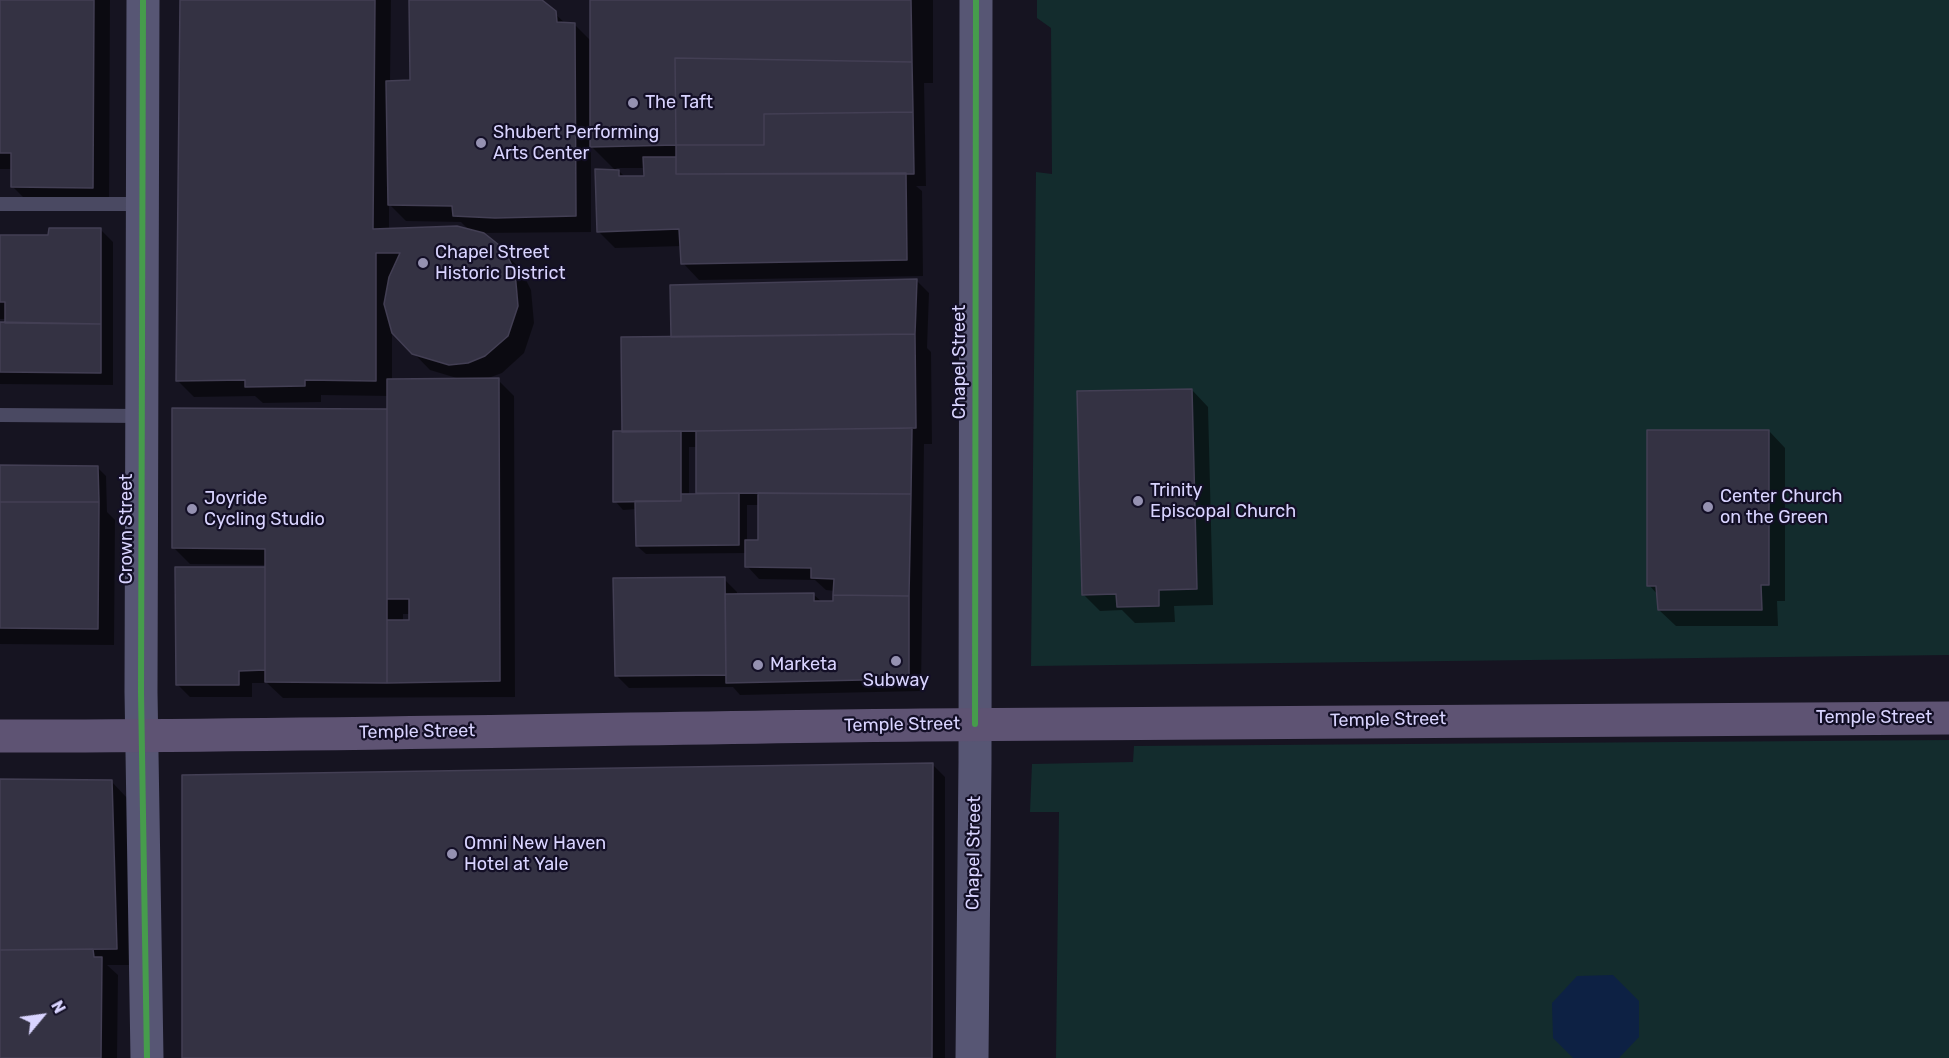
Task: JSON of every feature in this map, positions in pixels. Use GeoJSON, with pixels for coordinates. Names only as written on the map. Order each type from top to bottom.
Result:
{"type":"FeatureCollection","features":[{"type":"Feature","properties":{"kind":"main road","name":"Temple Street"},"geometry":{"type":"LineString","coordinates":[[0,736],[142,737],[975,724],[1585,718],[1678,720],[1949,718]]}},
{"type":"Feature","properties":{"kind":"street","name":"Crown Street"},"geometry":{"type":"LineString","coordinates":[[143,0],[142,737],[147,1058]]}},
{"type":"Feature","properties":{"kind":"street","name":"Chapel Street"},"geometry":{"type":"LineString","coordinates":[[972,1058],[976,0]]}},
{"type":"Feature","properties":{"kind":"lane"},"geometry":{"type":"LineString","coordinates":[[0,204],[143,204]]}},
{"type":"Feature","properties":{"kind":"lane"},"geometry":{"type":"LineString","coordinates":[[0,415],[143,416]]}},
{"type":"Feature","properties":{"kind":"green space"},"geometry":{"type":"Polygon","coordinates":[[[1037,0],[1949,0],[1949,655],[1031,666],[1036,172],[1052,174],[1051,28],[1037,18],[1037,0]]]}},
{"type":"Feature","properties":{"kind":"green space"},"geometry":{"type":"Polygon","coordinates":[[[1949,740],[1949,1058],[1056,1058],[1059,812],[1030,812],[1032,764],[1133,762],[1134,746],[1949,740]]]}},
{"type":"Feature","properties":{"kind":"water"},"geometry":{"type":"Polygon","coordinates":[[[1613,975],[1639,1001],[1639,1037],[1619,1058],[1573,1058],[1553,1038],[1552,1003],[1577,976],[1613,975]]]}},
{"type":"Feature","properties":{"kind":"building"},"geometry":{"type":"Polygon","coordinates":[[[0,0],[94,0],[93,188],[11,187],[11,153],[0,153],[0,0]]]}},
{"type":"Feature","properties":{"kind":"building"},"geometry":{"type":"Polygon","coordinates":[[[180,0],[375,0],[373,229],[457,226],[484,233],[504,249],[515,272],[518,306],[508,336],[485,356],[468,363],[449,365],[412,354],[392,333],[384,304],[389,277],[400,253],[376,253],[376,381],[305,380],[305,386],[245,387],[245,380],[176,381],[180,0]]]}},
{"type":"Feature","properties":{"kind":"building","name":"Shubert Performing Arts Center"},"geometry":{"type":"Polygon","coordinates":[[[409,0],[542,0],[556,11],[557,22],[575,23],[576,216],[495,218],[453,216],[452,206],[388,205],[386,81],[410,80],[409,0]]]}},
{"type":"Feature","properties":{"kind":"building","name":"The Taft"},"geometry":{"type":"Polygon","coordinates":[[[590,0],[911,0],[912,62],[675,58],[676,145],[590,147],[590,0]]]}},
{"type":"Feature","properties":{"kind":"building"},"geometry":{"type":"Polygon","coordinates":[[[675,58],[912,62],[913,112],[764,114],[764,145],[676,145],[675,58]]]}},
{"type":"Feature","properties":{"kind":"building"},"geometry":{"type":"Polygon","coordinates":[[[913,112],[914,174],[676,174],[676,145],[764,145],[764,114],[913,112]]]}},
{"type":"Feature","properties":{"kind":"building"},"geometry":{"type":"Polygon","coordinates":[[[643,157],[676,157],[676,174],[906,173],[907,260],[681,264],[679,229],[597,232],[595,169],[619,170],[619,176],[644,176],[643,157]]]}},
{"type":"Feature","properties":{"kind":"building"},"geometry":{"type":"Polygon","coordinates":[[[49,228],[101,228],[101,324],[5,323],[5,302],[0,302],[0,235],[48,235],[49,228]]]}},
{"type":"Feature","properties":{"kind":"building"},"geometry":{"type":"Polygon","coordinates":[[[917,279],[915,334],[671,337],[670,285],[917,279]]]}},
{"type":"Feature","properties":{"kind":"building"},"geometry":{"type":"Polygon","coordinates":[[[0,322],[101,324],[101,373],[0,372],[0,322]]]}},
{"type":"Feature","properties":{"kind":"building"},"geometry":{"type":"Polygon","coordinates":[[[915,334],[916,428],[622,432],[621,337],[915,334]]]}},
{"type":"Feature","properties":{"kind":"building"},"geometry":{"type":"Polygon","coordinates":[[[499,378],[500,681],[387,683],[387,620],[409,620],[409,599],[387,599],[387,379],[499,378]]]}},
{"type":"Feature","properties":{"kind":"building","name":"Trinity Episcopal Church"},"geometry":{"type":"Polygon","coordinates":[[[1192,389],[1197,589],[1159,590],[1159,606],[1117,607],[1116,594],[1082,595],[1077,391],[1192,389]]]}},
{"type":"Feature","properties":{"kind":"building"},"geometry":{"type":"Polygon","coordinates":[[[172,408],[387,409],[387,683],[265,682],[265,549],[172,548],[172,408]]]}},
{"type":"Feature","properties":{"kind":"building"},"geometry":{"type":"Polygon","coordinates":[[[912,428],[911,494],[696,493],[696,431],[912,428]]]}},
{"type":"Feature","properties":{"kind":"building","name":"Center Church on the Green"},"geometry":{"type":"Polygon","coordinates":[[[1647,430],[1769,430],[1769,585],[1761,585],[1762,610],[1658,610],[1656,586],[1647,586],[1647,430]]]}},
{"type":"Feature","properties":{"kind":"building"},"geometry":{"type":"Polygon","coordinates":[[[613,431],[681,431],[681,501],[613,502],[613,431]]]}},
{"type":"Feature","properties":{"kind":"building"},"geometry":{"type":"Polygon","coordinates":[[[0,465],[98,466],[99,502],[0,502],[0,465]]]}},
{"type":"Feature","properties":{"kind":"building"},"geometry":{"type":"Polygon","coordinates":[[[739,493],[739,545],[636,546],[635,501],[681,501],[681,494],[739,493]]]}},
{"type":"Feature","properties":{"kind":"building"},"geometry":{"type":"Polygon","coordinates":[[[758,493],[911,494],[909,596],[833,595],[834,579],[811,578],[811,568],[745,567],[745,540],[758,540],[758,493]]]}},
{"type":"Feature","properties":{"kind":"building"},"geometry":{"type":"Polygon","coordinates":[[[0,502],[99,502],[98,629],[0,628],[0,502]]]}},
{"type":"Feature","properties":{"kind":"building"},"geometry":{"type":"Polygon","coordinates":[[[175,567],[265,567],[265,670],[239,671],[239,685],[176,685],[175,567]]]}},
{"type":"Feature","properties":{"kind":"building"},"geometry":{"type":"Polygon","coordinates":[[[725,577],[726,675],[615,676],[613,578],[725,577]]]}},
{"type":"Feature","properties":{"kind":"building"},"geometry":{"type":"Polygon","coordinates":[[[814,593],[814,601],[833,601],[833,595],[909,596],[909,679],[726,683],[725,594],[814,593]]]}},
{"type":"Feature","properties":{"kind":"building"},"geometry":{"type":"Polygon","coordinates":[[[933,763],[932,1058],[182,1058],[182,775],[933,763]]]}},
{"type":"Feature","properties":{"kind":"building"},"geometry":{"type":"Polygon","coordinates":[[[0,779],[112,780],[117,949],[0,950],[0,779]]]}},
{"type":"Feature","properties":{"kind":"building"},"geometry":{"type":"Polygon","coordinates":[[[93,949],[94,957],[102,957],[101,1058],[0,1058],[0,950],[93,949]]]}},
{"type":"Feature","properties":{"kind":"cycle path"},"geometry":{"type":"LineString","coordinates":[[143,0],[141,692],[147,1058]]}},
{"type":"Feature","properties":{"kind":"cycle path"},"geometry":{"type":"LineString","coordinates":[[975,724],[976,0]]}},
{"type":"Feature","properties":{"kind":"place","name":"The Taft"},"geometry":{"type":"Point","coordinates":[633,103]}},
{"type":"Feature","properties":{"kind":"place","name":"Shubert Performing Arts Center"},"geometry":{"type":"Point","coordinates":[481,143]}},
{"type":"Feature","properties":{"kind":"place","name":"Chapel Street Historic District"},"geometry":{"type":"Point","coordinates":[423,263]}},
{"type":"Feature","properties":{"kind":"place","name":"Trinity Episcopal Church"},"geometry":{"type":"Point","coordinates":[1138,501]}},
{"type":"Feature","properties":{"kind":"place","name":"Center Church on the Green"},"geometry":{"type":"Point","coordinates":[1708,507]}},
{"type":"Feature","properties":{"kind":"place","name":"Joyride Cycling Studio"},"geometry":{"type":"Point","coordinates":[192,509]}},
{"type":"Feature","properties":{"kind":"place","name":"Subway"},"geometry":{"type":"Point","coordinates":[896,661]}},
{"type":"Feature","properties":{"kind":"place","name":"Marketa"},"geometry":{"type":"Point","coordinates":[758,665]}},
{"type":"Feature","properties":{"kind":"place","name":"Omni New Haven Hotel at Yale"},"geometry":{"type":"Point","coordinates":[452,854]}}]}
